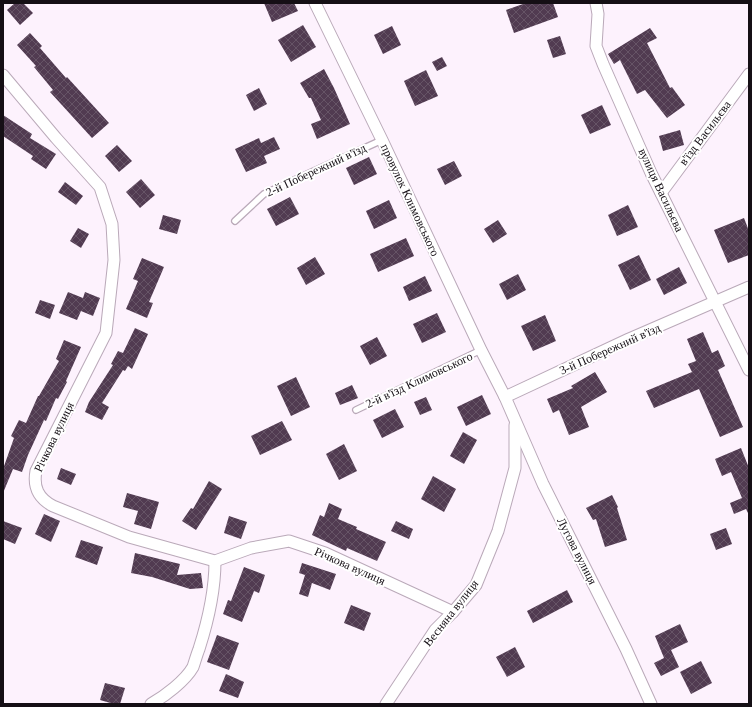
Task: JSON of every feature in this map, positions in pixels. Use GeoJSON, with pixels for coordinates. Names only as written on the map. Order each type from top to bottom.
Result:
{"type":"FeatureCollection","features":[{"type":"Feature","properties":{"kind":"street","name":"провулок Климовського"},"geometry":{"type":"LineString","coordinates":[[315,3],[382,140],[481,350],[505,397]]}},
{"type":"Feature","properties":{"kind":"street","name":"вулиця Васильєва"},"geometry":{"type":"LineString","coordinates":[[596,3],[598,14],[596,46],[661,193],[749,370]]}},
{"type":"Feature","properties":{"kind":"street","name":"в'їзд Васильєва"},"geometry":{"type":"LineString","coordinates":[[661,193],[749,74]]}},
{"type":"Feature","properties":{"kind":"street","name":"Річкова вулиця"},"geometry":{"type":"LineString","coordinates":[[3,75],[100,187],[112,224],[114,260],[106,333],[36,471],[34,480],[39,496],[45,502],[53,506],[129,537],[215,561],[251,548],[289,541],[326,553],[453,612]]}},
{"type":"Feature","properties":{"kind":"street","name":"3-й Побережний в'їзд"},"geometry":{"type":"LineString","coordinates":[[505,397],[629,339],[749,287]]}},
{"type":"Feature","properties":{"kind":"street","name":"Лугова вулиця"},"geometry":{"type":"LineString","coordinates":[[505,397],[543,484],[626,649],[651,704]]}},
{"type":"Feature","properties":{"kind":"street","name":"Весняна вулиця"},"geometry":{"type":"LineString","coordinates":[[386,704],[435,630],[476,585],[498,531],[515,468],[515,420]]}},
{"type":"Feature","properties":{"kind":"street"},"geometry":{"type":"LineString","coordinates":[[152,704],[162,698],[182,680],[193,667],[207,624],[215,574],[215,561]]}},
{"type":"Feature","properties":{"kind":"lane","name":"2-й Побережний в'їзд"},"geometry":{"type":"LineString","coordinates":[[235,221],[264,194],[382,140]]}},
{"type":"Feature","properties":{"kind":"lane","name":"2-й в'їзд Климовського"},"geometry":{"type":"LineString","coordinates":[[356,410],[481,350]]}},
{"type":"Feature","properties":{"kind":"building"},"geometry":{"type":"Polygon","coordinates":[[[15,3],[23,3],[33,13],[20,25],[7,10],[15,3]]]}},
{"type":"Feature","properties":{"kind":"building"},"geometry":{"type":"Polygon","coordinates":[[[264,3],[294,3],[298,11],[272,22],[264,3]]]}},
{"type":"Feature","properties":{"kind":"building"},"geometry":{"type":"Polygon","coordinates":[[[526,3],[553,3],[558,17],[514,33],[506,10],[526,3]]]}},
{"type":"Feature","properties":{"kind":"building"},"geometry":{"type":"Polygon","coordinates":[[[303,25],[316,47],[291,62],[278,40],[303,25]]]}},
{"type":"Feature","properties":{"kind":"building"},"geometry":{"type":"Polygon","coordinates":[[[392,26],[401,45],[383,54],[374,35],[392,26]]]}},
{"type":"Feature","properties":{"kind":"building"},"geometry":{"type":"Polygon","coordinates":[[[650,28],[657,38],[647,43],[670,88],[672,87],[685,105],[667,118],[645,90],[637,94],[620,60],[614,64],[608,54],[650,28]]]}},
{"type":"Feature","properties":{"kind":"building"},"geometry":{"type":"Polygon","coordinates":[[[30,33],[42,46],[40,48],[66,78],[67,77],[109,123],[92,138],[50,92],[53,90],[34,67],[36,66],[17,45],[30,33]]]}},
{"type":"Feature","properties":{"kind":"building"},"geometry":{"type":"Polygon","coordinates":[[[560,36],[566,54],[553,58],[547,40],[560,36]]]}},
{"type":"Feature","properties":{"kind":"building"},"geometry":{"type":"Polygon","coordinates":[[[442,57],[447,66],[437,71],[432,62],[442,57]]]}},
{"type":"Feature","properties":{"kind":"building"},"geometry":{"type":"Polygon","coordinates":[[[324,69],[350,124],[317,139],[311,124],[321,120],[311,98],[309,98],[300,83],[324,69]]]}},
{"type":"Feature","properties":{"kind":"building"},"geometry":{"type":"Polygon","coordinates":[[[426,70],[438,96],[415,106],[404,81],[426,70]]]}},
{"type":"Feature","properties":{"kind":"building"},"geometry":{"type":"Polygon","coordinates":[[[259,88],[267,104],[254,111],[246,95],[259,88]]]}},
{"type":"Feature","properties":{"kind":"building"},"geometry":{"type":"Polygon","coordinates":[[[602,105],[611,125],[590,134],[581,115],[602,105]]]}},
{"type":"Feature","properties":{"kind":"building"},"geometry":{"type":"Polygon","coordinates":[[[3,115],[32,134],[30,138],[56,154],[46,169],[31,159],[33,156],[3,136],[3,115]]]}},
{"type":"Feature","properties":{"kind":"building"},"geometry":{"type":"Polygon","coordinates":[[[680,130],[684,145],[663,151],[659,136],[680,130]]]}},
{"type":"Feature","properties":{"kind":"building"},"geometry":{"type":"Polygon","coordinates":[[[274,137],[280,149],[264,156],[267,163],[246,172],[235,149],[259,138],[261,143],[274,137]]]}},
{"type":"Feature","properties":{"kind":"building"},"geometry":{"type":"Polygon","coordinates":[[[117,145],[132,161],[119,172],[105,156],[117,145]]]}},
{"type":"Feature","properties":{"kind":"building"},"geometry":{"type":"Polygon","coordinates":[[[369,157],[377,174],[354,185],[346,168],[369,157]]]}},
{"type":"Feature","properties":{"kind":"building"},"geometry":{"type":"Polygon","coordinates":[[[454,161],[462,176],[445,185],[437,169],[454,161]]]}},
{"type":"Feature","properties":{"kind":"building"},"geometry":{"type":"Polygon","coordinates":[[[141,179],[155,195],[140,208],[126,192],[141,179]]]}},
{"type":"Feature","properties":{"kind":"building"},"geometry":{"type":"Polygon","coordinates":[[[65,182],[83,196],[76,205],[58,192],[65,182]]]}},
{"type":"Feature","properties":{"kind":"building"},"geometry":{"type":"Polygon","coordinates":[[[290,197],[299,214],[276,226],[267,209],[290,197]]]}},
{"type":"Feature","properties":{"kind":"building"},"geometry":{"type":"Polygon","coordinates":[[[389,200],[397,218],[374,229],[366,211],[389,200]]]}},
{"type":"Feature","properties":{"kind":"building"},"geometry":{"type":"Polygon","coordinates":[[[628,205],[638,227],[617,236],[608,215],[628,205]]]}},
{"type":"Feature","properties":{"kind":"building"},"geometry":{"type":"Polygon","coordinates":[[[163,215],[181,220],[177,234],[159,229],[163,215]]]}},
{"type":"Feature","properties":{"kind":"building"},"geometry":{"type":"Polygon","coordinates":[[[744,218],[749,231],[749,255],[728,263],[714,230],[744,218]]]}},
{"type":"Feature","properties":{"kind":"building"},"geometry":{"type":"Polygon","coordinates":[[[498,220],[507,234],[493,243],[484,229],[498,220]]]}},
{"type":"Feature","properties":{"kind":"building"},"geometry":{"type":"Polygon","coordinates":[[[78,228],[89,234],[81,248],[70,241],[78,228]]]}},
{"type":"Feature","properties":{"kind":"building"},"geometry":{"type":"Polygon","coordinates":[[[406,238],[414,256],[378,272],[370,254],[406,238]]]}},
{"type":"Feature","properties":{"kind":"building"},"geometry":{"type":"Polygon","coordinates":[[[639,255],[651,280],[630,290],[618,265],[639,255]]]}},
{"type":"Feature","properties":{"kind":"building"},"geometry":{"type":"Polygon","coordinates":[[[315,257],[325,274],[306,285],[297,268],[315,257]]]}},
{"type":"Feature","properties":{"kind":"building"},"geometry":{"type":"Polygon","coordinates":[[[142,258],[164,267],[149,302],[153,303],[147,318],[126,309],[138,281],[133,279],[142,258]]]}},
{"type":"Feature","properties":{"kind":"building"},"geometry":{"type":"Polygon","coordinates":[[[679,267],[687,283],[664,295],[656,279],[679,267]]]}},
{"type":"Feature","properties":{"kind":"building"},"geometry":{"type":"Polygon","coordinates":[[[518,274],[526,290],[507,300],[499,284],[518,274]]]}},
{"type":"Feature","properties":{"kind":"building"},"geometry":{"type":"Polygon","coordinates":[[[425,276],[432,291],[409,301],[403,287],[425,276]]]}},
{"type":"Feature","properties":{"kind":"building"},"geometry":{"type":"Polygon","coordinates":[[[68,292],[83,298],[85,292],[100,298],[93,316],[81,311],[77,320],[59,313],[68,292]]]}},
{"type":"Feature","properties":{"kind":"building"},"geometry":{"type":"Polygon","coordinates":[[[40,300],[55,305],[50,319],[35,313],[40,300]]]}},
{"type":"Feature","properties":{"kind":"building"},"geometry":{"type":"Polygon","coordinates":[[[437,313],[446,332],[422,343],[413,324],[437,313]]]}},
{"type":"Feature","properties":{"kind":"building"},"geometry":{"type":"Polygon","coordinates":[[[545,315],[556,341],[533,351],[521,326],[545,315]]]}},
{"type":"Feature","properties":{"kind":"building"},"geometry":{"type":"Polygon","coordinates":[[[135,328],[148,334],[132,369],[128,366],[125,371],[123,370],[102,403],[109,407],[102,420],[85,412],[89,402],[113,365],[111,364],[118,351],[123,353],[135,328]]]}},
{"type":"Feature","properties":{"kind":"building"},"geometry":{"type":"Polygon","coordinates":[[[703,332],[712,353],[718,350],[725,366],[718,370],[743,427],[720,437],[699,389],[654,408],[646,391],[692,372],[688,364],[696,361],[687,339],[703,332]]]}},
{"type":"Feature","properties":{"kind":"building"},"geometry":{"type":"Polygon","coordinates":[[[377,337],[387,356],[370,365],[360,346],[377,337]]]}},
{"type":"Feature","properties":{"kind":"building"},"geometry":{"type":"Polygon","coordinates":[[[64,340],[81,347],[66,381],[67,382],[58,399],[56,398],[46,421],[44,420],[22,472],[13,469],[3,493],[3,469],[14,438],[11,436],[19,420],[26,423],[38,396],[59,361],[56,359],[64,340]]]}},
{"type":"Feature","properties":{"kind":"building"},"geometry":{"type":"Polygon","coordinates":[[[595,372],[607,392],[581,407],[589,427],[569,435],[559,410],[553,413],[547,399],[573,388],[571,386],[595,372]]]}},
{"type":"Feature","properties":{"kind":"building"},"geometry":{"type":"Polygon","coordinates":[[[296,377],[310,407],[291,416],[277,386],[296,377]]]}},
{"type":"Feature","properties":{"kind":"building"},"geometry":{"type":"Polygon","coordinates":[[[352,385],[358,398],[340,405],[335,393],[352,385]]]}},
{"type":"Feature","properties":{"kind":"building"},"geometry":{"type":"Polygon","coordinates":[[[482,395],[491,414],[466,426],[457,407],[482,395]]]}},
{"type":"Feature","properties":{"kind":"building"},"geometry":{"type":"Polygon","coordinates":[[[426,397],[432,410],[420,415],[414,402],[426,397]]]}},
{"type":"Feature","properties":{"kind":"building"},"geometry":{"type":"Polygon","coordinates":[[[395,409],[404,427],[382,438],[373,420],[395,409]]]}},
{"type":"Feature","properties":{"kind":"building"},"geometry":{"type":"Polygon","coordinates":[[[282,421],[292,440],[260,455],[251,436],[282,421]]]}},
{"type":"Feature","properties":{"kind":"building"},"geometry":{"type":"Polygon","coordinates":[[[463,432],[477,440],[464,464],[450,456],[463,432]]]}},
{"type":"Feature","properties":{"kind":"building"},"geometry":{"type":"Polygon","coordinates":[[[344,444],[357,471],[339,480],[326,454],[344,444]]]}},
{"type":"Feature","properties":{"kind":"building"},"geometry":{"type":"Polygon","coordinates":[[[741,448],[749,468],[749,515],[746,509],[734,514],[730,503],[742,498],[731,472],[722,476],[715,459],[741,448]]]}},
{"type":"Feature","properties":{"kind":"building"},"geometry":{"type":"Polygon","coordinates":[[[61,468],[76,474],[71,485],[57,479],[61,468]]]}},
{"type":"Feature","properties":{"kind":"building"},"geometry":{"type":"Polygon","coordinates":[[[433,476],[456,489],[444,512],[421,499],[433,476]]]}},
{"type":"Feature","properties":{"kind":"building"},"geometry":{"type":"Polygon","coordinates":[[[209,481],[222,489],[196,530],[182,521],[191,508],[193,509],[209,481]]]}},
{"type":"Feature","properties":{"kind":"building"},"geometry":{"type":"Polygon","coordinates":[[[127,493],[159,502],[151,529],[134,524],[138,511],[123,507],[127,493]]]}},
{"type":"Feature","properties":{"kind":"building"},"geometry":{"type":"Polygon","coordinates":[[[612,495],[618,507],[617,508],[627,540],[605,547],[596,519],[593,520],[586,508],[612,495]]]}},
{"type":"Feature","properties":{"kind":"building"},"geometry":{"type":"Polygon","coordinates":[[[329,503],[342,509],[338,519],[357,527],[356,529],[386,542],[377,561],[347,548],[346,551],[312,535],[320,515],[324,517],[329,503]]]}},
{"type":"Feature","properties":{"kind":"building"},"geometry":{"type":"Polygon","coordinates":[[[44,514],[60,521],[51,542],[35,534],[44,514]]]}},
{"type":"Feature","properties":{"kind":"building"},"geometry":{"type":"Polygon","coordinates":[[[229,516],[247,522],[241,539],[224,533],[229,516]]]}},
{"type":"Feature","properties":{"kind":"building"},"geometry":{"type":"Polygon","coordinates":[[[3,521],[22,528],[15,544],[3,539],[3,521]]]}},
{"type":"Feature","properties":{"kind":"building"},"geometry":{"type":"Polygon","coordinates":[[[396,521],[413,529],[409,539],[391,531],[396,521]]]}},
{"type":"Feature","properties":{"kind":"building"},"geometry":{"type":"Polygon","coordinates":[[[726,528],[732,544],[716,550],[710,534],[726,528]]]}},
{"type":"Feature","properties":{"kind":"building"},"geometry":{"type":"Polygon","coordinates":[[[81,540],[103,547],[97,565],[75,557],[81,540]]]}},
{"type":"Feature","properties":{"kind":"building"},"geometry":{"type":"Polygon","coordinates":[[[135,553],[180,564],[177,575],[201,573],[203,588],[190,589],[152,577],[131,573],[135,553]]]}},
{"type":"Feature","properties":{"kind":"building"},"geometry":{"type":"Polygon","coordinates":[[[302,563],[336,574],[330,590],[312,583],[308,597],[299,594],[305,575],[299,573],[302,563]]]}},
{"type":"Feature","properties":{"kind":"building"},"geometry":{"type":"Polygon","coordinates":[[[244,567],[265,575],[259,593],[254,591],[242,622],[223,614],[228,600],[231,601],[244,567]]]}},
{"type":"Feature","properties":{"kind":"building"},"geometry":{"type":"Polygon","coordinates":[[[567,590],[573,602],[533,623],[527,611],[567,590]]]}},
{"type":"Feature","properties":{"kind":"building"},"geometry":{"type":"Polygon","coordinates":[[[351,605],[371,613],[364,631],[344,623],[351,605]]]}},
{"type":"Feature","properties":{"kind":"building"},"geometry":{"type":"Polygon","coordinates":[[[680,624],[688,642],[671,650],[679,667],[661,676],[654,663],[664,658],[655,636],[680,624]]]}},
{"type":"Feature","properties":{"kind":"building"},"geometry":{"type":"Polygon","coordinates":[[[217,635],[239,643],[229,670],[207,662],[217,635]]]}},
{"type":"Feature","properties":{"kind":"building"},"geometry":{"type":"Polygon","coordinates":[[[515,647],[525,667],[507,677],[496,657],[515,647]]]}},
{"type":"Feature","properties":{"kind":"building"},"geometry":{"type":"Polygon","coordinates":[[[701,661],[712,683],[691,694],[680,672],[701,661]]]}},
{"type":"Feature","properties":{"kind":"building"},"geometry":{"type":"Polygon","coordinates":[[[226,674],[244,682],[238,698],[219,691],[226,674]]]}},
{"type":"Feature","properties":{"kind":"building"},"geometry":{"type":"Polygon","coordinates":[[[105,683],[125,688],[120,704],[100,700],[105,683]]]}}]}
